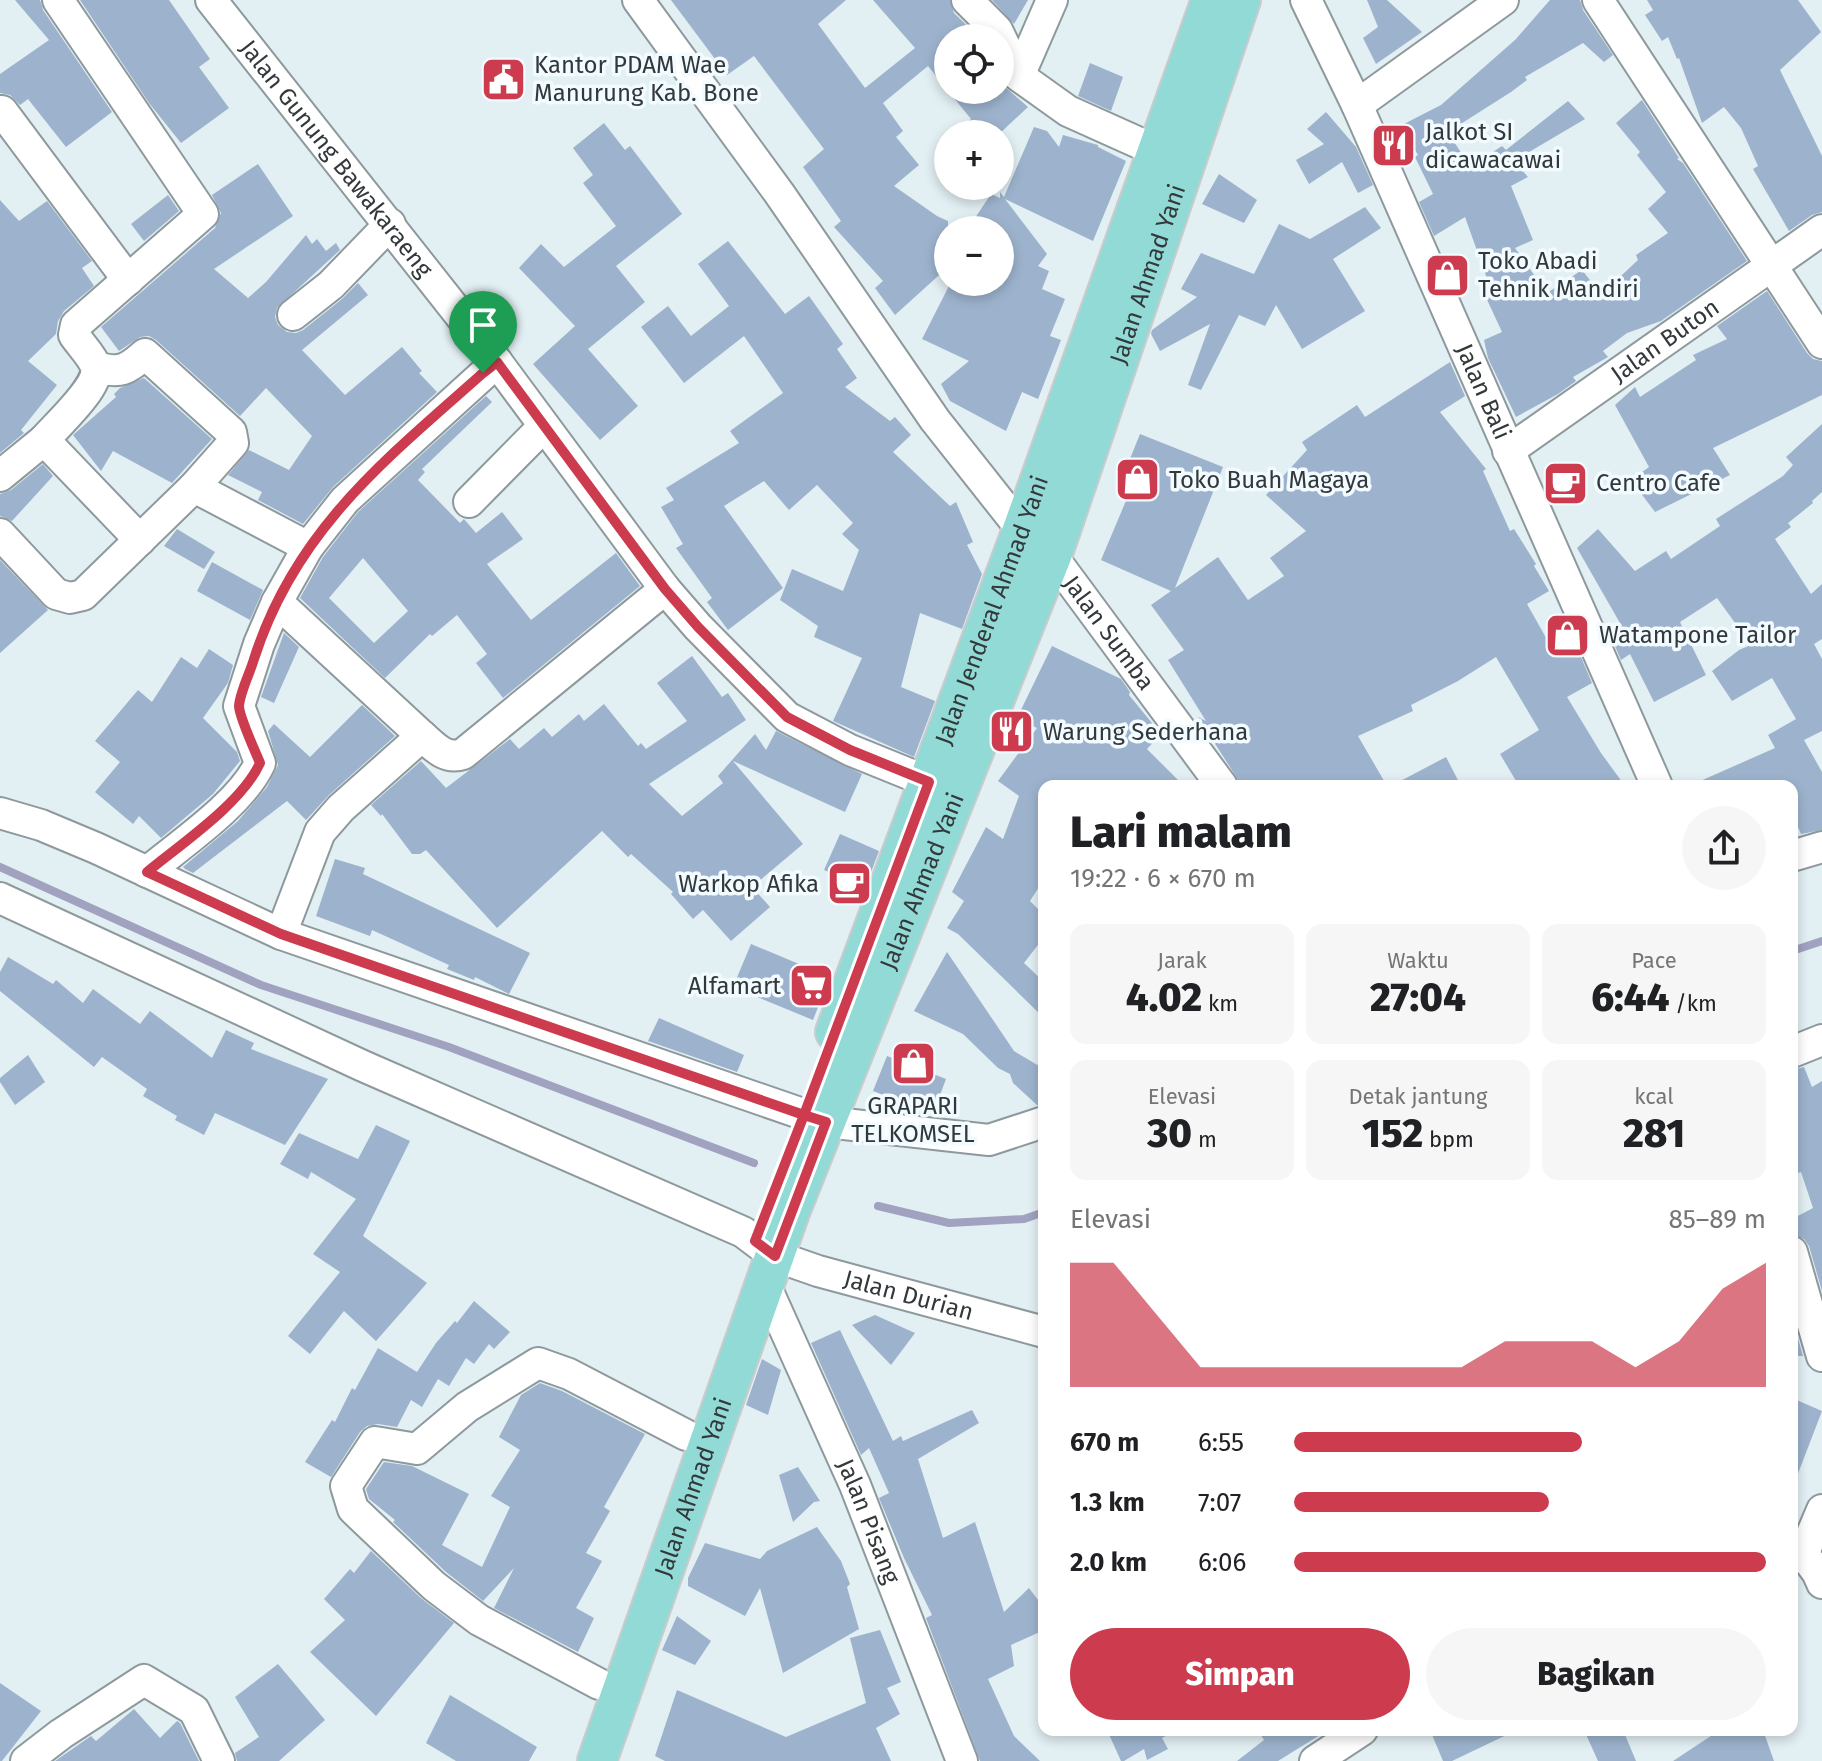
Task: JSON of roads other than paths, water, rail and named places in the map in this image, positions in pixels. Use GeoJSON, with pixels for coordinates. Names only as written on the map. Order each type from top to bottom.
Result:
{"type":"FeatureCollection","features":[{"type":"Feature","properties":{"kind":"main road","name":"Jalan Jenderal Ahmad Yani"},"geometry":{"type":"LineString","coordinates":[[810,1131],[929,782],[1211,0]]}},
{"type":"Feature","properties":{"kind":"main road","name":"Jalan Ahmad Yani"},"geometry":{"type":"LineString","coordinates":[[597,1761],[770,1240],[810,1131],[1052,556],[1241,0]]}},
{"type":"Feature","properties":{"kind":"main road"},"geometry":{"type":"LineString","coordinates":[[572,1761],[686,1435],[770,1240]]}},
{"type":"Feature","properties":{"kind":"street"},"geometry":{"type":"LineString","coordinates":[[0,476],[44,440],[86,392],[95,377],[96,367],[73,331],[78,322],[203,214],[58,0]]}},
{"type":"Feature","properties":{"kind":"street","name":"Jalan Gunung Bawakaraeng"},"geometry":{"type":"LineString","coordinates":[[211,0],[390,224],[497,362],[665,589],[698,627],[787,717],[850,750],[929,782]]}},
{"type":"Feature","properties":{"kind":"street","name":"Jalan Sumba"},"geometry":{"type":"LineString","coordinates":[[638,0],[779,193],[935,420],[1022,530],[1052,556],[1218,780]]}},
{"type":"Feature","properties":{"kind":"street"},"geometry":{"type":"LineString","coordinates":[[967,0],[997,30],[1019,76],[1068,111],[1157,151]]}},
{"type":"Feature","properties":{"kind":"street"},"geometry":{"type":"LineString","coordinates":[[1019,76],[1052,0]]}},
{"type":"Feature","properties":{"kind":"street","name":"Jalan Bali"},"geometry":{"type":"LineString","coordinates":[[1306,0],[1357,105],[1654,780]]}},
{"type":"Feature","properties":{"kind":"street"},"geometry":{"type":"LineString","coordinates":[[1357,105],[1503,0]]}},
{"type":"Feature","properties":{"kind":"street"},"geometry":{"type":"LineString","coordinates":[[1598,0],[1822,343]]}},
{"type":"Feature","properties":{"kind":"street"},"geometry":{"type":"LineString","coordinates":[[1,111],[128,280]]}},
{"type":"Feature","properties":{"kind":"street"},"geometry":{"type":"LineString","coordinates":[[293,315],[331,285],[390,224]]}},
{"type":"Feature","properties":{"kind":"street","name":"Jalan Buton"},"geometry":{"type":"LineString","coordinates":[[1508,451],[1822,230]]}},
{"type":"Feature","properties":{"kind":"street"},"geometry":{"type":"LineString","coordinates":[[0,534],[56,594],[70,598],[83,595],[194,487],[230,447],[234,439],[231,432],[145,354],[123,371],[96,367]]}},
{"type":"Feature","properties":{"kind":"street"},"geometry":{"type":"LineString","coordinates":[[147,872],[242,792],[260,763],[239,706],[259,644],[277,602],[308,547],[345,500],[497,362]]}},
{"type":"Feature","properties":{"kind":"street"},"geometry":{"type":"LineString","coordinates":[[469,502],[544,426]]}},
{"type":"Feature","properties":{"kind":"street"},"geometry":{"type":"LineString","coordinates":[[44,440],[140,540]]}},
{"type":"Feature","properties":{"kind":"street"},"geometry":{"type":"LineString","coordinates":[[194,487],[308,547]]}},
{"type":"Feature","properties":{"kind":"street"},"geometry":{"type":"LineString","coordinates":[[277,602],[422,736],[446,756],[453,757],[463,754],[665,589]]}},
{"type":"Feature","properties":{"kind":"street"},"geometry":{"type":"LineString","coordinates":[[281,934],[320,832],[341,808],[422,736]]}},
{"type":"Feature","properties":{"kind":"street"},"geometry":{"type":"LineString","coordinates":[[0,813],[41,825],[281,934],[810,1131],[989,1140],[1038,1124]]}},
{"type":"Feature","properties":{"kind":"street"},"geometry":{"type":"LineString","coordinates":[[1798,854],[1822,847]]}},
{"type":"Feature","properties":{"kind":"street","name":"Jalan Durian"},"geometry":{"type":"LineString","coordinates":[[0,898],[349,1060],[743,1232],[770,1240],[859,1283],[1036,1325]]}},
{"type":"Feature","properties":{"kind":"street"},"geometry":{"type":"LineString","coordinates":[[1798,1050],[1822,1040]]}},
{"type":"Feature","properties":{"kind":"street","name":"Jalan Pisang"},"geometry":{"type":"LineString","coordinates":[[770,1240],[780,1323],[855,1485],[962,1761]]}},
{"type":"Feature","properties":{"kind":"street"},"geometry":{"type":"LineString","coordinates":[[1798,1273],[1822,1356]]}},
{"type":"Feature","properties":{"kind":"street"},"geometry":{"type":"LineString","coordinates":[[599,1684],[479,1620],[434,1586],[353,1509],[346,1486],[375,1442],[417,1449],[467,1407],[538,1363],[569,1374],[686,1435]]}},
{"type":"Feature","properties":{"kind":"street"},"geometry":{"type":"LineString","coordinates":[[1798,1549],[1822,1510]]}},
{"type":"Feature","properties":{"kind":"street"},"geometry":{"type":"LineString","coordinates":[[1798,1552],[1819,1575],[1822,1583]]}},
{"type":"Feature","properties":{"kind":"street"},"geometry":{"type":"LineString","coordinates":[[32,1759],[61,1734],[144,1680],[194,1710],[219,1761]]}},
{"type":"Feature","properties":{"kind":"street"},"geometry":{"type":"LineString","coordinates":[[1315,1761],[1353,1736]]}},
{"type":"Feature","properties":{"kind":"waterway"},"geometry":{"type":"LineString","coordinates":[[0,867],[261,985],[449,1047],[754,1163]]}},
{"type":"Feature","properties":{"kind":"waterway"},"geometry":{"type":"LineString","coordinates":[[1798,949],[1822,941]]}},
{"type":"Feature","properties":{"kind":"waterway"},"geometry":{"type":"LineString","coordinates":[[878,1206],[949,1223],[1024,1219],[1038,1214]]}},
{"type":"Feature","properties":{"kind":"place","name":"Kantor PDAM Wae Manurung Kab. Bone"},"geometry":{"type":"Point","coordinates":[503,79]}},
{"type":"Feature","properties":{"kind":"place","name":"Jalkot SI dicawacawai"},"geometry":{"type":"Point","coordinates":[1394,146]}},
{"type":"Feature","properties":{"kind":"place","name":"Toko Abadi Tehnik Mandiri"},"geometry":{"type":"Point","coordinates":[1447,275]}},
{"type":"Feature","properties":{"kind":"place","name":"Toko Buah Magaya"},"geometry":{"type":"Point","coordinates":[1138,480]}},
{"type":"Feature","properties":{"kind":"place","name":"Centro Cafe"},"geometry":{"type":"Point","coordinates":[1565,483]}},
{"type":"Feature","properties":{"kind":"place","name":"Watampone Tailor"},"geometry":{"type":"Point","coordinates":[1568,635]}},
{"type":"Feature","properties":{"kind":"place","name":"Warung Sederhana"},"geometry":{"type":"Point","coordinates":[1012,732]}},
{"type":"Feature","properties":{"kind":"place","name":"Warkop Afika"},"geometry":{"type":"Point","coordinates":[850,884]}},
{"type":"Feature","properties":{"kind":"place","name":"Alfamart"},"geometry":{"type":"Point","coordinates":[812,986]}},
{"type":"Feature","properties":{"kind":"place","name":"GRAPARI TELKOMSEL"},"geometry":{"type":"Point","coordinates":[913,1064]}}]}
